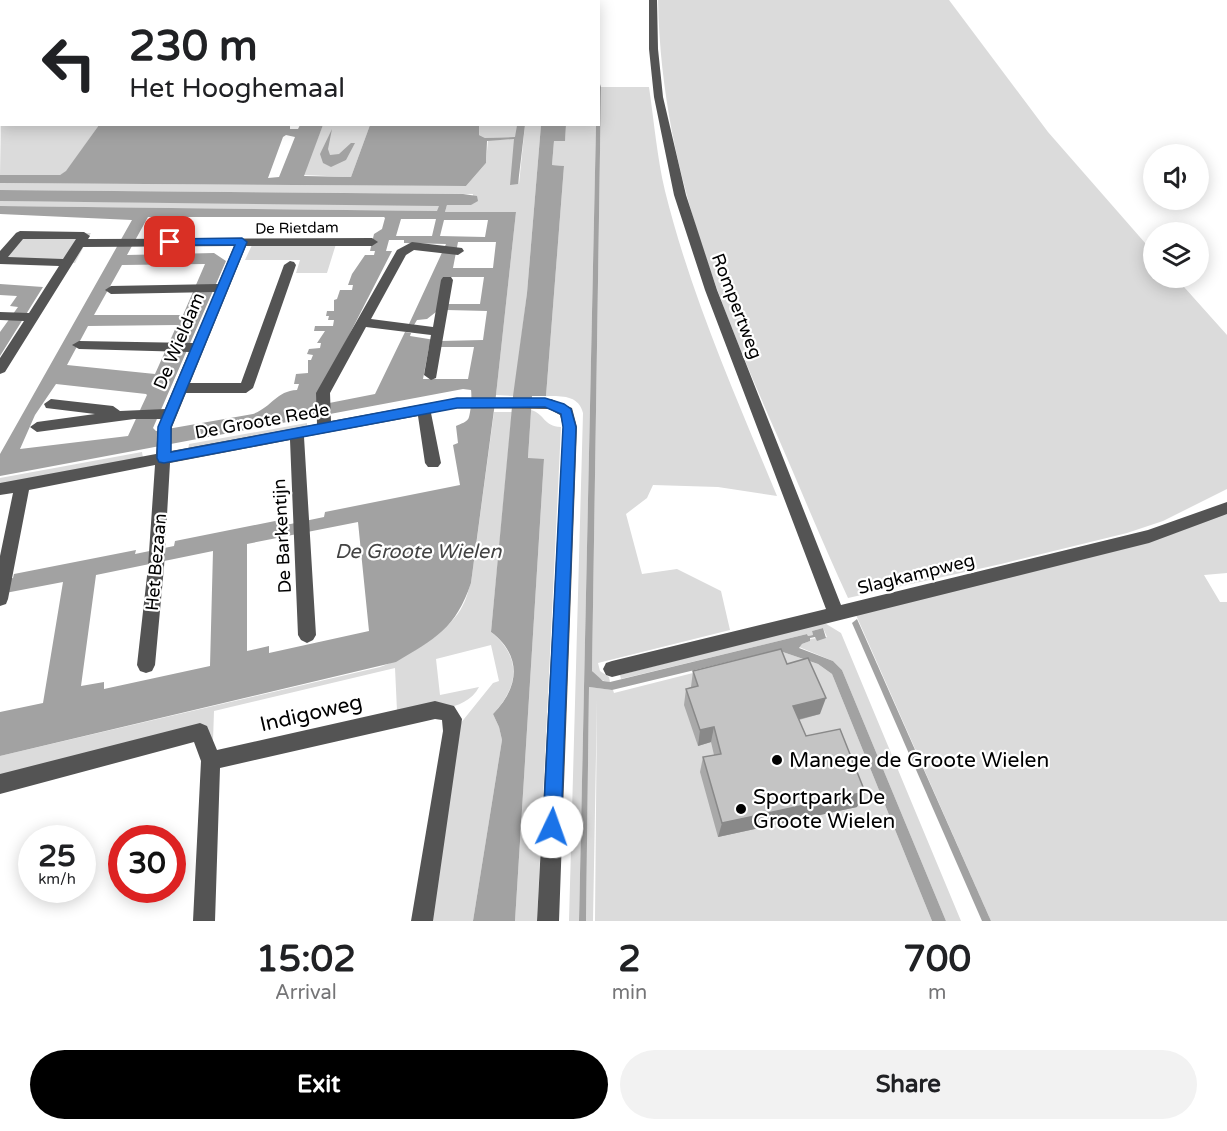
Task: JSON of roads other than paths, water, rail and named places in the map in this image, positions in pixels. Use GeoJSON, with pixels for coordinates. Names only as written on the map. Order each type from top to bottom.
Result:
{"type":"FeatureCollection","features":[{"type":"Feature","properties":{"kind":"street","name":"Rompertweg"},"geometry":{"type":"LineString","coordinates":[[653,0],[653,52],[657,86],[675,182],[704,274],[836,613]]}},
{"type":"Feature","properties":{"kind":"street"},"geometry":{"type":"LineString","coordinates":[[0,259],[20,235],[84,236],[30,317],[0,369]]}},
{"type":"Feature","properties":{"kind":"street","name":"De Wieldam"},"geometry":{"type":"LineString","coordinates":[[164,453],[166,418],[181,388],[194,348],[219,288],[242,242]]}},
{"type":"Feature","properties":{"kind":"street","name":"De Rietdam"},"geometry":{"type":"LineString","coordinates":[[80,243],[372,242]]}},
{"type":"Feature","properties":{"kind":"street"},"geometry":{"type":"LineString","coordinates":[[324,424],[322,398],[402,247],[458,251]]}},
{"type":"Feature","properties":{"kind":"street"},"geometry":{"type":"LineString","coordinates":[[0,259],[67,263]]}},
{"type":"Feature","properties":{"kind":"street"},"geometry":{"type":"LineString","coordinates":[[181,388],[246,388],[290,265]]}},
{"type":"Feature","properties":{"kind":"street"},"geometry":{"type":"LineString","coordinates":[[431,375],[447,280]]}},
{"type":"Feature","properties":{"kind":"street"},"geometry":{"type":"LineString","coordinates":[[111,290],[219,288]]}},
{"type":"Feature","properties":{"kind":"street"},"geometry":{"type":"LineString","coordinates":[[5,316],[30,317]]}},
{"type":"Feature","properties":{"kind":"street"},"geometry":{"type":"LineString","coordinates":[[363,322],[437,340]]}},
{"type":"Feature","properties":{"kind":"street"},"geometry":{"type":"LineString","coordinates":[[79,345],[163,349],[194,348]]}},
{"type":"Feature","properties":{"kind":"street","name":"De Groote Rede"},"geometry":{"type":"LineString","coordinates":[[0,489],[164,453],[297,435],[324,424],[424,411],[464,403],[532,403],[560,407],[567,412],[570,422],[548,921]]}},
{"type":"Feature","properties":{"kind":"street"},"geometry":{"type":"LineString","coordinates":[[51,404],[166,418]]}},
{"type":"Feature","properties":{"kind":"street"},"geometry":{"type":"LineString","coordinates":[[424,411],[433,463]]}},
{"type":"Feature","properties":{"kind":"street"},"geometry":{"type":"LineString","coordinates":[[37,427],[134,414]]}},
{"type":"Feature","properties":{"kind":"street","name":"De Barkentijn"},"geometry":{"type":"LineString","coordinates":[[297,435],[307,635]]}},
{"type":"Feature","properties":{"kind":"street","name":"Het Bezaan"},"geometry":{"type":"LineString","coordinates":[[146,665],[164,453]]}},
{"type":"Feature","properties":{"kind":"street"},"geometry":{"type":"LineString","coordinates":[[0,599],[22,484]]}},
{"type":"Feature","properties":{"kind":"street","name":"Slagkampweg"},"geometry":{"type":"LineString","coordinates":[[612,669],[1149,536],[1227,508]]}},
{"type":"Feature","properties":{"kind":"street","name":"Indigoweg"},"geometry":{"type":"LineString","coordinates":[[211,761],[435,710],[447,712],[453,719],[452,731],[422,921]]}},
{"type":"Feature","properties":{"kind":"street"},"geometry":{"type":"LineString","coordinates":[[0,784],[201,732],[211,761],[204,921]]}},
{"type":"Feature","properties":{"kind":"water"},"geometry":{"type":"Polygon","coordinates":[[[600,84],[601,87],[592,671],[603,681],[610,682],[807,634],[808,636],[813,635],[812,631],[823,628],[826,638],[817,641],[815,637],[810,638],[810,641],[799,648],[833,661],[842,670],[946,921],[932,921],[832,674],[818,664],[777,650],[612,690],[589,687],[586,921],[579,921],[596,126],[600,126],[600,84]]]}},
{"type":"Feature","properties":{"kind":"water"},"geometry":{"type":"Polygon","coordinates":[[[98,126],[290,126],[290,129],[298,129],[300,126],[323,126],[304,176],[351,177],[370,126],[479,126],[479,135],[485,138],[515,137],[517,126],[525,126],[518,184],[510,185],[514,139],[487,141],[486,163],[466,186],[0,183],[0,175],[60,175],[66,171],[98,126]],[[286,135],[283,137],[268,178],[279,177],[295,137],[286,135]]]}},
{"type":"Feature","properties":{"kind":"water"},"geometry":{"type":"Polygon","coordinates":[[[541,126],[566,126],[565,141],[554,141],[552,165],[564,166],[546,396],[532,396],[528,458],[544,459],[515,921],[473,921],[502,740],[493,714],[508,694],[514,672],[508,651],[491,632],[513,396],[527,293],[541,126]]]}},
{"type":"Feature","properties":{"kind":"water"},"geometry":{"type":"Polygon","coordinates":[[[332,129],[328,149],[330,155],[339,154],[351,143],[355,143],[346,160],[331,167],[323,163],[320,154],[332,129]]]}},
{"type":"Feature","properties":{"kind":"water","name":"De Groote Wielen"},"geometry":{"type":"Polygon","coordinates":[[[0,190],[463,194],[477,196],[478,201],[471,205],[447,205],[445,212],[516,212],[496,395],[471,583],[451,622],[433,639],[396,662],[0,756],[0,712],[43,703],[63,582],[0,594],[0,581],[13,578],[14,574],[136,550],[135,554],[174,546],[175,541],[280,520],[281,526],[324,517],[325,512],[460,485],[453,445],[458,443],[456,426],[466,422],[469,417],[471,390],[463,389],[0,476],[0,454],[132,220],[0,214],[0,206],[437,211],[439,206],[0,201],[0,190]],[[148,217],[127,255],[214,253],[226,261],[153,428],[156,431],[253,414],[284,393],[297,390],[299,384],[294,384],[296,374],[308,373],[308,360],[311,360],[313,355],[307,354],[309,349],[320,348],[321,343],[317,343],[325,331],[314,331],[315,326],[333,326],[334,320],[328,320],[327,311],[334,311],[334,300],[337,299],[340,290],[352,290],[353,285],[348,285],[352,274],[365,255],[374,255],[375,251],[370,251],[374,234],[382,229],[385,218],[148,217]],[[401,219],[396,236],[432,236],[436,219],[401,219]],[[444,220],[440,236],[485,237],[488,220],[444,220]],[[389,240],[386,251],[392,251],[319,394],[319,405],[375,394],[405,332],[411,333],[410,336],[441,341],[483,340],[487,311],[447,310],[436,312],[427,319],[417,320],[414,325],[409,324],[446,244],[404,243],[404,240],[389,240]],[[458,242],[453,268],[493,268],[496,242],[458,242]],[[205,264],[122,265],[94,315],[183,315],[205,264]],[[443,277],[438,304],[480,304],[484,277],[443,277]],[[177,325],[88,326],[67,365],[155,374],[177,325]],[[429,347],[423,379],[468,379],[474,347],[429,347]],[[56,384],[35,415],[20,449],[128,436],[147,395],[56,384]],[[358,522],[247,544],[247,651],[269,646],[269,653],[369,631],[358,522]],[[213,551],[96,575],[81,686],[104,682],[104,689],[210,666],[213,551]]]}},
{"type":"Feature","properties":{"kind":"water"},"geometry":{"type":"Polygon","coordinates":[[[0,284],[43,287],[0,356],[0,332],[18,307],[10,306],[17,296],[0,295],[0,284]]]}},
{"type":"Feature","properties":{"kind":"water"},"geometry":{"type":"Polygon","coordinates":[[[857,619],[991,921],[982,921],[852,623],[857,619]]]}},
{"type":"Feature","properties":{"kind":"place","name":"Manege de Groote Wielen"},"geometry":{"type":"Point","coordinates":[777,760]}},
{"type":"Feature","properties":{"kind":"place","name":"Sportpark De Groote Wielen"},"geometry":{"type":"Point","coordinates":[741,809]}}]}
